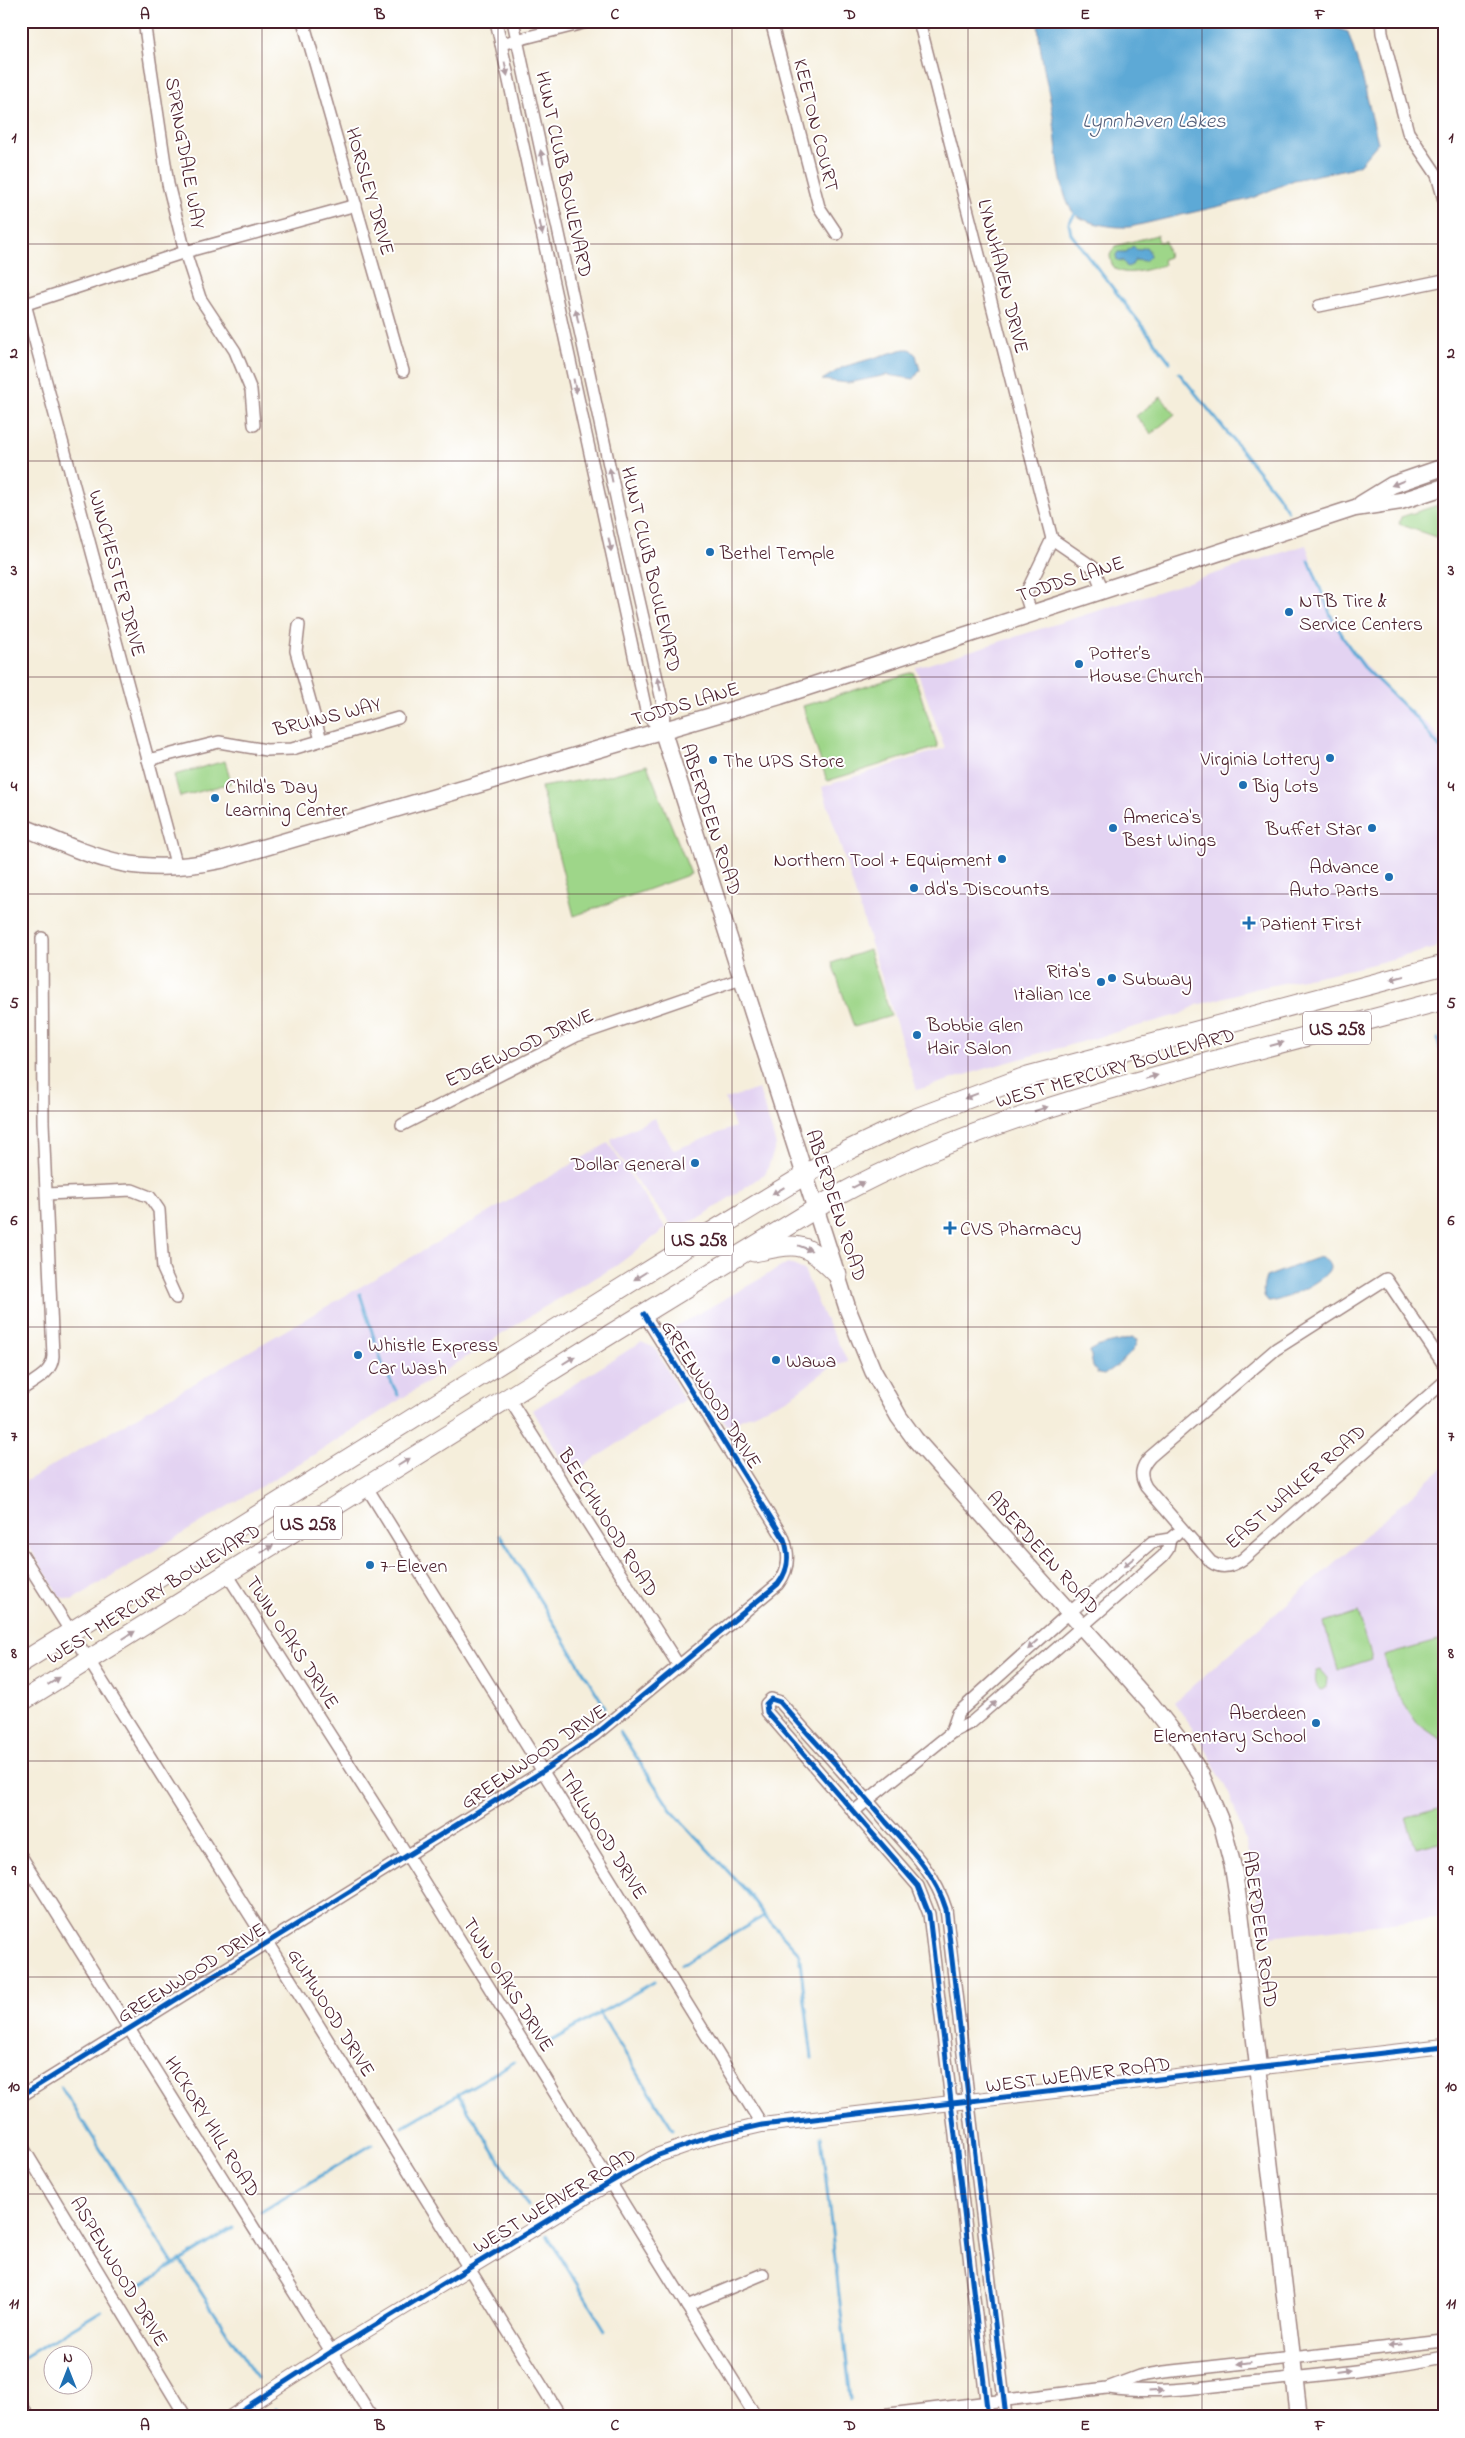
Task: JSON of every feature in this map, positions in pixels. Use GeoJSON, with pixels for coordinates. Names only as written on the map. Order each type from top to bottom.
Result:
{"type":"FeatureCollection","features":[{"type":"Feature","properties":{"kind":"highway","name":"WEST MERCURY BOULEVARD"},"geometry":{"type":"LineString","coordinates":[[21,1663],[836,1156],[916,1118],[1028,1076],[1444,965]]}},
{"type":"Feature","properties":{"kind":"highway","name":"WEST MERCURY BOULEVARD"},"geometry":{"type":"LineString","coordinates":[[21,1702],[740,1255],[816,1209],[903,1163],[1022,1115],[1109,1088],[1444,1000]]}},
{"type":"Feature","properties":{"kind":"highway"},"geometry":{"type":"LineString","coordinates":[[740,1255],[785,1246],[801,1245],[818,1255],[837,1274]]}},
{"type":"Feature","properties":{"kind":"main road","name":"TODDS LANE"},"geometry":{"type":"LineString","coordinates":[[1355,508],[1392,485],[1444,467]]}},
{"type":"Feature","properties":{"kind":"main road","name":"TODDS LANE"},"geometry":{"type":"LineString","coordinates":[[21,826],[98,859],[157,869],[178,868],[221,860],[662,732],[1355,508],[1401,501],[1444,487]]}},
{"type":"Feature","properties":{"kind":"main road","name":"ABERDEEN ROAD"},"geometry":{"type":"LineString","coordinates":[[662,732],[837,1274],[866,1358],[899,1417],[935,1463],[1171,1729],[1201,1775],[1217,1810],[1236,1880],[1300,2417]]}},
{"type":"Feature","properties":{"kind":"street","name":"SPRINGDALE WAY"},"geometry":{"type":"LineString","coordinates":[[144,21],[168,184],[185,252],[200,298],[235,351],[251,390],[254,425]]}},
{"type":"Feature","properties":{"kind":"street","name":"HORSLEY DRIVE"},"geometry":{"type":"LineString","coordinates":[[303,21],[403,371]]}},
{"type":"Feature","properties":{"kind":"street","name":"HUNT CLUB BOULEVARD"},"geometry":{"type":"LineString","coordinates":[[496,21],[647,715],[662,732]]}},
{"type":"Feature","properties":{"kind":"street","name":"HUNT CLUB BOULEVARD"},"geometry":{"type":"LineString","coordinates":[[513,21],[627,548],[664,709],[662,732]]}},
{"type":"Feature","properties":{"kind":"street"},"geometry":{"type":"LineString","coordinates":[[501,44],[591,21]]}},
{"type":"Feature","properties":{"kind":"street","name":"KEETON COURT"},"geometry":{"type":"LineString","coordinates":[[771,21],[819,207],[837,234]]}},
{"type":"Feature","properties":{"kind":"street","name":"LYNNHAVEN DRIVE"},"geometry":{"type":"LineString","coordinates":[[919,21],[1052,539]]}},
{"type":"Feature","properties":{"kind":"street"},"geometry":{"type":"LineString","coordinates":[[1381,21],[1382,33],[1410,138],[1437,175],[1444,200]]}},
{"type":"Feature","properties":{"kind":"street"},"geometry":{"type":"LineString","coordinates":[[26,304],[185,252],[356,205]]}},
{"type":"Feature","properties":{"kind":"street"},"geometry":{"type":"LineString","coordinates":[[1319,306],[1444,280]]}},
{"type":"Feature","properties":{"kind":"street","name":"WINCHESTER DRIVE"},"geometry":{"type":"LineString","coordinates":[[21,289],[178,868]]}},
{"type":"Feature","properties":{"kind":"street"},"geometry":{"type":"LineString","coordinates":[[1031,614],[1026,597],[1052,539],[1093,567],[1103,590]]}},
{"type":"Feature","properties":{"kind":"street"},"geometry":{"type":"LineString","coordinates":[[299,625],[296,652],[321,740]]}},
{"type":"Feature","properties":{"kind":"street","name":"BRUINS WAY"},"geometry":{"type":"LineString","coordinates":[[148,760],[219,742],[278,751],[398,718]]}},
{"type":"Feature","properties":{"kind":"street"},"geometry":{"type":"LineString","coordinates":[[21,1390],[46,1373],[52,1366],[44,1122],[42,938]]}},
{"type":"Feature","properties":{"kind":"street","name":"EDGEWOOD DRIVE"},"geometry":{"type":"LineString","coordinates":[[402,1125],[576,1036],[741,979]]}},
{"type":"Feature","properties":{"kind":"street"},"geometry":{"type":"LineString","coordinates":[[47,1194],[132,1190],[150,1197],[159,1210],[163,1269],[176,1298]]}},
{"type":"Feature","properties":{"kind":"street","name":"EAST WALKER ROAD"},"geometry":{"type":"LineString","coordinates":[[1444,1365],[1386,1279],[1302,1331],[1263,1359],[1147,1460],[1141,1473],[1144,1484],[1214,1564],[1226,1567],[1235,1564],[1444,1382]]}},
{"type":"Feature","properties":{"kind":"street","name":"GREENWOOD DRIVE"},"geometry":{"type":"LineString","coordinates":[[21,2096],[543,1771],[596,1735],[778,1584],[786,1571],[788,1555],[780,1532],[644,1314]]}},
{"type":"Feature","properties":{"kind":"street","name":"BEECHWOOD ROAD"},"geometry":{"type":"LineString","coordinates":[[508,1398],[679,1666]]}},
{"type":"Feature","properties":{"kind":"street","name":"TALLWOOD DRIVE"},"geometry":{"type":"LineString","coordinates":[[366,1486],[762,2125]]}},
{"type":"Feature","properties":{"kind":"street"},"geometry":{"type":"LineString","coordinates":[[950,1732],[958,1713],[1069,1613],[1152,1542],[1170,1538],[1182,1528]]}},
{"type":"Feature","properties":{"kind":"street"},"geometry":{"type":"LineString","coordinates":[[853,1812],[950,1732],[972,1722],[1083,1628],[1163,1556],[1168,1550],[1170,1538]]}},
{"type":"Feature","properties":{"kind":"street","name":"GUMWOOD DRIVE"},"geometry":{"type":"LineString","coordinates":[[21,1553],[267,1942],[561,2417]]}},
{"type":"Feature","properties":{"kind":"street","name":"TWIN OAKS DRIVE"},"geometry":{"type":"LineString","coordinates":[[227,1574],[408,1856],[609,2183],[756,2417]]}},
{"type":"Feature","properties":{"kind":"street"},"geometry":{"type":"LineString","coordinates":[[988,2417],[929,1914],[925,1899],[918,1886],[767,1712],[768,1701],[776,1700],[780,1702],[868,1800],[931,1874],[940,1891],[946,1909],[1006,2417]]}},
{"type":"Feature","properties":{"kind":"street","name":"HICKORY HILL ROAD"},"geometry":{"type":"LineString","coordinates":[[21,1856],[372,2417]]}},
{"type":"Feature","properties":{"kind":"street","name":"WEST WEAVER ROAD"},"geometry":{"type":"LineString","coordinates":[[231,2417],[331,2352],[609,2183],[656,2156],[710,2137],[762,2125],[1444,2046]]}},
{"type":"Feature","properties":{"kind":"street","name":"ASPENWOOD DRIVE"},"geometry":{"type":"LineString","coordinates":[[21,2144],[186,2417]]}},
{"type":"Feature","properties":{"kind":"street"},"geometry":{"type":"LineString","coordinates":[[686,2306],[763,2274]]}},
{"type":"Feature","properties":{"kind":"street"},"geometry":{"type":"LineString","coordinates":[[1107,2388],[1139,2376],[1444,2341]]}},
{"type":"Feature","properties":{"kind":"street"},"geometry":{"type":"LineString","coordinates":[[864,2417],[1107,2388],[1141,2392],[1295,2377],[1444,2357]]}},
{"type":"Feature","properties":{"kind":"street"},"geometry":{"type":"LineString","coordinates":[[21,2404],[29,2417]]}},
{"type":"Feature","properties":{"kind":"shaded area"},"geometry":{"type":"Polygon","coordinates":[[[1306,545],[1328,607],[1351,648],[1393,696],[1433,729],[1444,749],[1444,919],[1436,948],[1361,967],[1254,989],[1197,1005],[1181,1014],[998,1065],[917,1090],[822,787],[945,748],[916,668],[1306,545]]]}},
{"type":"Feature","properties":{"kind":"shaded area"},"geometry":{"type":"Polygon","coordinates":[[[759,1089],[776,1145],[766,1173],[701,1217],[674,1228],[612,1146],[611,1139],[654,1118],[674,1150],[735,1127],[725,1099],[759,1089]]]}},
{"type":"Feature","properties":{"kind":"shaded area"},"geometry":{"type":"Polygon","coordinates":[[[608,1143],[666,1228],[616,1266],[541,1309],[320,1451],[72,1600],[60,1597],[21,1533],[21,1484],[608,1143]]]}},
{"type":"Feature","properties":{"kind":"shaded area"},"geometry":{"type":"Polygon","coordinates":[[[788,1263],[804,1270],[824,1317],[848,1361],[832,1366],[789,1398],[727,1425],[711,1403],[671,1329],[788,1263]]]}},
{"type":"Feature","properties":{"kind":"shaded area"},"geometry":{"type":"Polygon","coordinates":[[[641,1342],[655,1348],[684,1400],[570,1475],[533,1410],[641,1342]]]}},
{"type":"Feature","properties":{"kind":"shaded area","name":"Aberdeen Elementary School"},"geometry":{"type":"Polygon","coordinates":[[[1444,1467],[1444,1917],[1262,1938],[1255,1882],[1245,1840],[1231,1798],[1203,1744],[1174,1702],[1444,1467]]]}},
{"type":"Feature","properties":{"kind":"green space"},"geometry":{"type":"Polygon","coordinates":[[[1157,235],[1159,242],[1165,241],[1169,257],[1163,259],[1164,265],[1140,271],[1123,272],[1116,269],[1112,264],[1110,255],[1115,246],[1157,235]]]}},
{"type":"Feature","properties":{"kind":"green space"},"geometry":{"type":"Polygon","coordinates":[[[1161,397],[1175,414],[1151,434],[1136,416],[1161,397]]]}},
{"type":"Feature","properties":{"kind":"green space"},"geometry":{"type":"Polygon","coordinates":[[[1444,503],[1444,540],[1399,524],[1401,517],[1444,503]]]}},
{"type":"Feature","properties":{"kind":"green space"},"geometry":{"type":"Polygon","coordinates":[[[913,672],[938,747],[827,781],[803,706],[913,672]]]}},
{"type":"Feature","properties":{"kind":"green space"},"geometry":{"type":"Polygon","coordinates":[[[225,761],[231,783],[180,797],[174,775],[225,761]]]}},
{"type":"Feature","properties":{"kind":"green space"},"geometry":{"type":"Polygon","coordinates":[[[647,765],[691,874],[574,916],[541,787],[607,776],[647,765]]]}},
{"type":"Feature","properties":{"kind":"green space"},"geometry":{"type":"Polygon","coordinates":[[[869,950],[891,1016],[854,1027],[832,963],[869,950]]]}},
{"type":"Feature","properties":{"kind":"green space"},"geometry":{"type":"Polygon","coordinates":[[[1358,1612],[1372,1659],[1338,1670],[1324,1623],[1358,1612]]]}},
{"type":"Feature","properties":{"kind":"green space"},"geometry":{"type":"Polygon","coordinates":[[[1444,1639],[1444,1742],[1417,1723],[1395,1691],[1384,1656],[1444,1639]]]}},
{"type":"Feature","properties":{"kind":"green space"},"geometry":{"type":"Polygon","coordinates":[[[1320,1670],[1327,1678],[1326,1687],[1322,1690],[1317,1686],[1316,1682],[1316,1671],[1320,1670]]]}},
{"type":"Feature","properties":{"kind":"green space"},"geometry":{"type":"Polygon","coordinates":[[[1443,1807],[1444,1841],[1416,1848],[1406,1817],[1443,1807]]]}},
{"type":"Feature","properties":{"kind":"water","name":"Lynnhaven Lakes"},"geometry":{"type":"Polygon","coordinates":[[[1038,21],[1324,21],[1327,25],[1348,32],[1362,76],[1378,143],[1360,164],[1351,168],[1294,180],[1250,199],[1130,227],[1108,226],[1091,222],[1072,211],[1064,191],[1038,21]]]}},
{"type":"Feature","properties":{"kind":"water"},"geometry":{"type":"Polygon","coordinates":[[[1133,246],[1137,250],[1146,247],[1150,256],[1145,261],[1135,260],[1132,265],[1127,267],[1123,261],[1117,260],[1116,255],[1118,252],[1126,252],[1133,246]]]}},
{"type":"Feature","properties":{"kind":"water"},"geometry":{"type":"Polygon","coordinates":[[[904,349],[910,349],[916,355],[920,370],[914,379],[887,375],[848,383],[822,380],[843,367],[904,349]]]}},
{"type":"Feature","properties":{"kind":"water"},"geometry":{"type":"Polygon","coordinates":[[[1319,1257],[1324,1259],[1330,1267],[1322,1278],[1292,1295],[1268,1302],[1263,1290],[1266,1277],[1319,1257]]]}},
{"type":"Feature","properties":{"kind":"water"},"geometry":{"type":"Polygon","coordinates":[[[1132,1338],[1137,1340],[1129,1355],[1104,1375],[1098,1374],[1093,1367],[1090,1351],[1099,1346],[1132,1338]]]}},
{"type":"Feature","properties":{"kind":"waterway"},"geometry":{"type":"LineString","coordinates":[[1075,214],[1069,223],[1071,234],[1170,362]]}},
{"type":"Feature","properties":{"kind":"waterway"},"geometry":{"type":"LineString","coordinates":[[1179,373],[1276,493],[1288,511]]}},
{"type":"Feature","properties":{"kind":"waterway"},"geometry":{"type":"LineString","coordinates":[[1309,560],[1331,616],[1348,645],[1364,667],[1416,718],[1444,753]]}},
{"type":"Feature","properties":{"kind":"waterway"},"geometry":{"type":"LineString","coordinates":[[1442,939],[1444,928]]}},
{"type":"Feature","properties":{"kind":"waterway"},"geometry":{"type":"LineString","coordinates":[[1438,1039],[1444,1067]]}},
{"type":"Feature","properties":{"kind":"waterway"},"geometry":{"type":"LineString","coordinates":[[360,1294],[383,1366],[398,1395]]}},
{"type":"Feature","properties":{"kind":"waterway"},"geometry":{"type":"LineString","coordinates":[[500,1535],[605,1707]]}},
{"type":"Feature","properties":{"kind":"waterway"},"geometry":{"type":"LineString","coordinates":[[620,1732],[671,1810],[748,1893],[764,1915],[799,1953],[812,2058]]}},
{"type":"Feature","properties":{"kind":"waterway"},"geometry":{"type":"LineString","coordinates":[[681,1965],[764,1916]]}},
{"type":"Feature","properties":{"kind":"waterway"},"geometry":{"type":"LineString","coordinates":[[541,2047],[654,1982]]}},
{"type":"Feature","properties":{"kind":"waterway"},"geometry":{"type":"LineString","coordinates":[[599,2012],[673,2129]]}},
{"type":"Feature","properties":{"kind":"waterway"},"geometry":{"type":"LineString","coordinates":[[402,2127],[514,2062]]}},
{"type":"Feature","properties":{"kind":"waterway"},"geometry":{"type":"LineString","coordinates":[[61,2087],[173,2264]]}},
{"type":"Feature","properties":{"kind":"waterway"},"geometry":{"type":"LineString","coordinates":[[458,2094],[528,2206]]}},
{"type":"Feature","properties":{"kind":"waterway"},"geometry":{"type":"LineString","coordinates":[[821,2136],[851,2400]]}},
{"type":"Feature","properties":{"kind":"waterway"},"geometry":{"type":"LineString","coordinates":[[261,2212],[373,2144]]}},
{"type":"Feature","properties":{"kind":"waterway"},"geometry":{"type":"LineString","coordinates":[[129,2293],[233,2228]]}},
{"type":"Feature","properties":{"kind":"waterway"},"geometry":{"type":"LineString","coordinates":[[547,2235],[605,2330]]}},
{"type":"Feature","properties":{"kind":"waterway"},"geometry":{"type":"LineString","coordinates":[[180,2260],[257,2378]]}},
{"type":"Feature","properties":{"kind":"waterway"},"geometry":{"type":"LineString","coordinates":[[21,2359],[101,2311]]}},
{"type":"Feature","properties":{"kind":"waterway"},"geometry":{"type":"LineString","coordinates":[[276,2409],[281,2417]]}},
{"type":"Feature","properties":{"kind":"cycle path"},"geometry":{"type":"LineString","coordinates":[[21,2096],[543,1771],[595,1735],[782,1579],[788,1557],[784,1539],[644,1314]]}},
{"type":"Feature","properties":{"kind":"cycle path"},"geometry":{"type":"LineString","coordinates":[[988,2417],[929,1914],[918,1886],[767,1712],[766,1704],[771,1699],[780,1702],[913,1852],[929,1873],[946,1909],[1006,2417]]}},
{"type":"Feature","properties":{"kind":"cycle path"},"geometry":{"type":"LineString","coordinates":[[231,2417],[331,2352],[609,2183],[656,2156],[710,2137],[762,2125],[1444,2046]]}},
{"type":"Feature","properties":{"kind":"place","name":"Bethel Temple"},"geometry":{"type":"Point","coordinates":[710,552]}},
{"type":"Feature","properties":{"kind":"place","name":"NTB Tire & Service Centers"},"geometry":{"type":"Point","coordinates":[1289,612]}},
{"type":"Feature","properties":{"kind":"place","name":"Potter’s House Church"},"geometry":{"type":"Point","coordinates":[1079,664]}},
{"type":"Feature","properties":{"kind":"place","name":"Virginia Lottery"},"geometry":{"type":"Point","coordinates":[1330,758]}},
{"type":"Feature","properties":{"kind":"place","name":"The UPS Store"},"geometry":{"type":"Point","coordinates":[713,760]}},
{"type":"Feature","properties":{"kind":"place","name":"Big Lots"},"geometry":{"type":"Point","coordinates":[1243,785]}},
{"type":"Feature","properties":{"kind":"place","name":"Child's Day Learning Center"},"geometry":{"type":"Point","coordinates":[215,798]}},
{"type":"Feature","properties":{"kind":"place","name":"America's Best Wings"},"geometry":{"type":"Point","coordinates":[1113,828]}},
{"type":"Feature","properties":{"kind":"place","name":"Buffet Star"},"geometry":{"type":"Point","coordinates":[1372,828]}},
{"type":"Feature","properties":{"kind":"place","name":"Northern Tool + Equipment"},"geometry":{"type":"Point","coordinates":[1002,859]}},
{"type":"Feature","properties":{"kind":"place","name":"Advance Auto Parts"},"geometry":{"type":"Point","coordinates":[1389,877]}},
{"type":"Feature","properties":{"kind":"place","name":"dd's Discounts"},"geometry":{"type":"Point","coordinates":[914,888]}},
{"type":"Feature","properties":{"kind":"place","name":"Patient First"},"geometry":{"type":"Point","coordinates":[1249,923]}},
{"type":"Feature","properties":{"kind":"place","name":"Subway"},"geometry":{"type":"Point","coordinates":[1112,978]}},
{"type":"Feature","properties":{"kind":"place","name":"Rita's Italian Ice"},"geometry":{"type":"Point","coordinates":[1101,982]}},
{"type":"Feature","properties":{"kind":"place","name":"Bobbie Glen Hair Salon"},"geometry":{"type":"Point","coordinates":[917,1035]}},
{"type":"Feature","properties":{"kind":"place","name":"Dollar General"},"geometry":{"type":"Point","coordinates":[695,1163]}},
{"type":"Feature","properties":{"kind":"place","name":"CVS Pharmacy"},"geometry":{"type":"Point","coordinates":[950,1228]}},
{"type":"Feature","properties":{"kind":"place","name":"Whistle Express Car Wash"},"geometry":{"type":"Point","coordinates":[358,1355]}},
{"type":"Feature","properties":{"kind":"place","name":"Wawa"},"geometry":{"type":"Point","coordinates":[776,1360]}},
{"type":"Feature","properties":{"kind":"place","name":"7-Eleven"},"geometry":{"type":"Point","coordinates":[370,1565]}},
{"type":"Feature","properties":{"kind":"place","name":"Aberdeen Elementary School"},"geometry":{"type":"Point","coordinates":[1316,1723]}}]}
